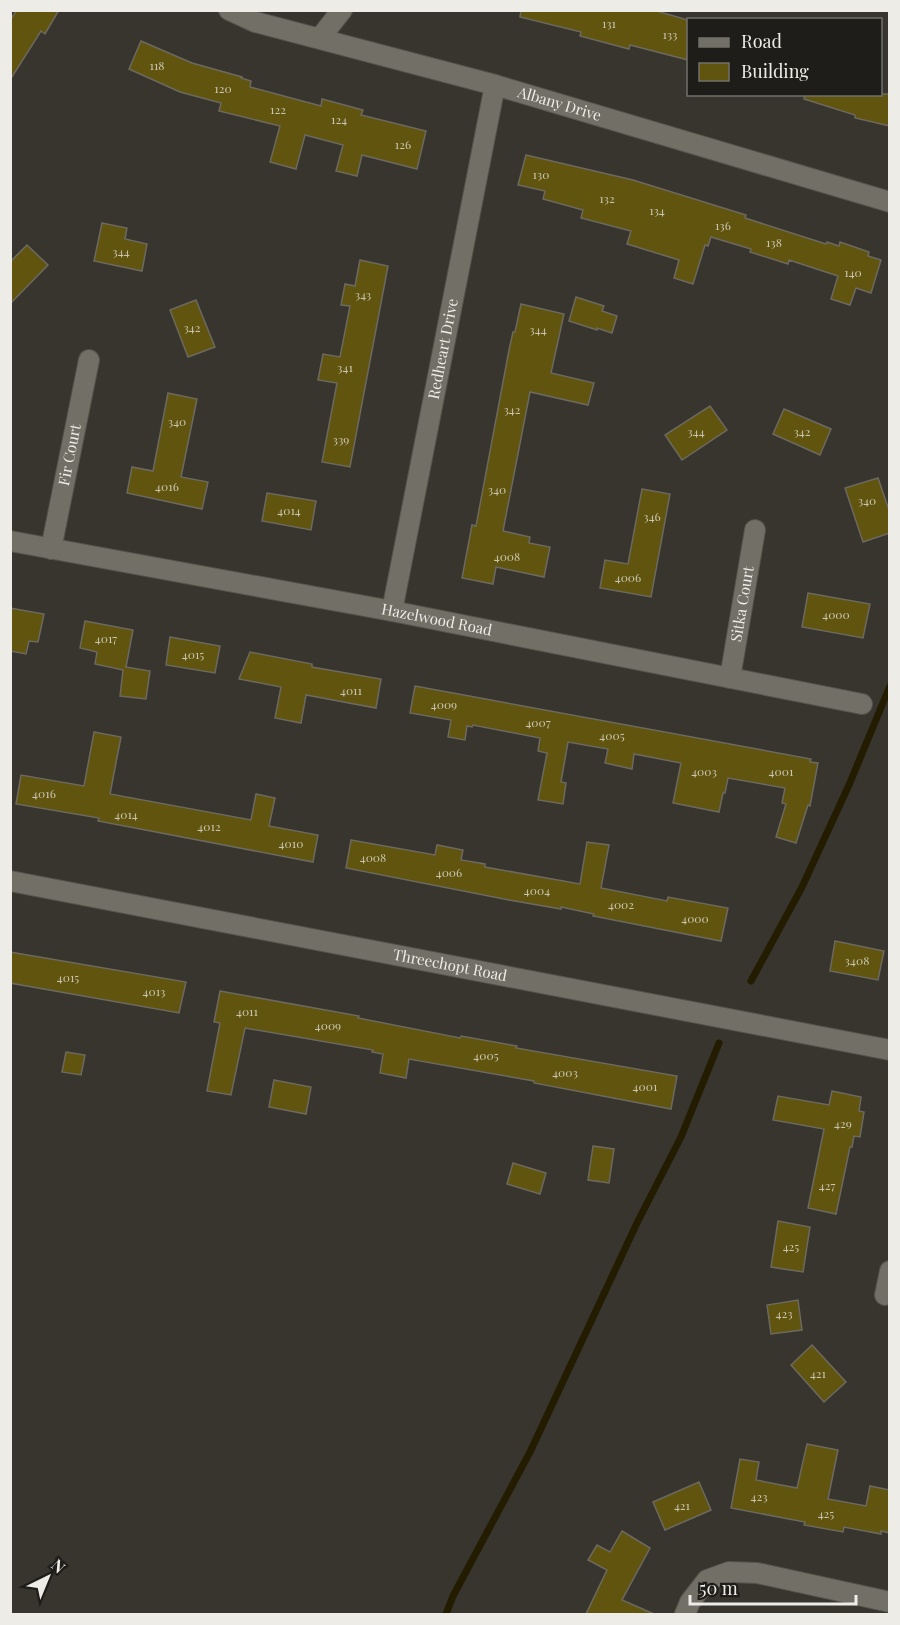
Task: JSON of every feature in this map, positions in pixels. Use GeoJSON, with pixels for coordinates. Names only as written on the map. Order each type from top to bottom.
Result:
{"type":"FeatureCollection","features":[{"type":"Feature","properties":{"kind":"street","name":"Albany Drive"},"geometry":{"type":"LineString","coordinates":[[229,10],[255,22],[495,85],[890,202]]}},
{"type":"Feature","properties":{"kind":"street"},"geometry":{"type":"LineString","coordinates":[[320,38],[342,10]]}},
{"type":"Feature","properties":{"kind":"street","name":"Redheart Drive"},"geometry":{"type":"LineString","coordinates":[[392,611],[495,85]]}},
{"type":"Feature","properties":{"kind":"street","name":"Fir Court"},"geometry":{"type":"LineString","coordinates":[[51,549],[89,360]]}},
{"type":"Feature","properties":{"kind":"street","name":"Sitka Court"},"geometry":{"type":"LineString","coordinates":[[730,678],[755,530]]}},
{"type":"Feature","properties":{"kind":"street","name":"Hazelwood Road"},"geometry":{"type":"LineString","coordinates":[[10,541],[392,611],[862,704]]}},
{"type":"Feature","properties":{"kind":"street","name":"Threechopt Road"},"geometry":{"type":"LineString","coordinates":[[10,881],[890,1050]]}},
{"type":"Feature","properties":{"kind":"street"},"geometry":{"type":"LineString","coordinates":[[885,1295],[890,1271]]}},
{"type":"Feature","properties":{"kind":"street"},"geometry":{"type":"LineString","coordinates":[[685,1614],[690,1602],[707,1580],[729,1572],[757,1573],[890,1602]]}},
{"type":"Feature","properties":{"kind":"building"},"geometry":{"type":"Polygon","coordinates":[[[17,10],[59,10],[45,34],[41,31],[10,80],[10,20],[17,10]]]}},
{"type":"Feature","properties":{"kind":"building"},"geometry":{"type":"Polygon","coordinates":[[[521,10],[653,10],[687,20],[687,60],[630,45],[629,49],[580,36],[581,32],[520,17],[521,10]]]}},
{"type":"Feature","properties":{"kind":"building"},"geometry":{"type":"Polygon","coordinates":[[[141,41],[192,63],[242,77],[251,81],[250,87],[321,106],[322,99],[363,110],[361,115],[426,131],[417,169],[362,155],[357,176],[336,171],[343,145],[305,135],[296,169],[270,162],[280,126],[219,111],[221,103],[180,92],[129,69],[141,41]]]}},
{"type":"Feature","properties":{"kind":"building"},"geometry":{"type":"Polygon","coordinates":[[[882,94],[890,94],[890,126],[855,118],[855,115],[804,99],[805,96],[882,96],[882,94]]]}},
{"type":"Feature","properties":{"kind":"building"},"geometry":{"type":"Polygon","coordinates":[[[526,155],[633,180],[746,215],[745,218],[826,244],[827,242],[839,246],[840,242],[869,252],[868,256],[881,260],[871,293],[856,288],[850,305],[831,299],[838,276],[789,260],[788,264],[750,252],[751,249],[711,237],[708,246],[705,245],[693,284],[674,278],[679,260],[627,244],[631,231],[581,218],[583,210],[543,199],[545,191],[518,185],[526,155]]]}},
{"type":"Feature","properties":{"kind":"building"},"geometry":{"type":"Polygon","coordinates":[[[102,223],[127,228],[125,239],[147,244],[142,271],[94,261],[102,223]]]}},
{"type":"Feature","properties":{"kind":"building"},"geometry":{"type":"Polygon","coordinates":[[[27,245],[48,265],[10,304],[10,262],[27,245]]]}},
{"type":"Feature","properties":{"kind":"building"},"geometry":{"type":"Polygon","coordinates":[[[360,260],[388,266],[350,467],[322,462],[337,383],[318,380],[323,354],[340,357],[350,306],[341,305],[345,284],[355,286],[360,260]]]}},
{"type":"Feature","properties":{"kind":"building"},"geometry":{"type":"Polygon","coordinates":[[[576,297],[604,306],[602,311],[617,316],[612,333],[569,321],[576,297]]]}},
{"type":"Feature","properties":{"kind":"building"},"geometry":{"type":"Polygon","coordinates":[[[196,300],[215,347],[188,357],[170,310],[196,300]]]}},
{"type":"Feature","properties":{"kind":"building"},"geometry":{"type":"Polygon","coordinates":[[[521,304],[564,314],[551,373],[594,383],[588,405],[530,392],[503,531],[530,537],[529,543],[550,547],[544,577],[496,567],[493,584],[462,578],[472,525],[476,526],[509,350],[521,304]]]}},
{"type":"Feature","properties":{"kind":"building"},"geometry":{"type":"Polygon","coordinates":[[[168,393],[197,399],[181,477],[208,482],[202,509],[127,493],[132,467],[153,471],[168,393]]]}},
{"type":"Feature","properties":{"kind":"building"},"geometry":{"type":"Polygon","coordinates":[[[710,406],[727,430],[682,460],[665,435],[710,406]]]}},
{"type":"Feature","properties":{"kind":"building"},"geometry":{"type":"Polygon","coordinates":[[[784,409],[831,429],[820,455],[773,434],[784,409]]]}},
{"type":"Feature","properties":{"kind":"building"},"geometry":{"type":"Polygon","coordinates":[[[878,478],[890,513],[890,533],[863,542],[845,488],[878,478]]]}},
{"type":"Feature","properties":{"kind":"building"},"geometry":{"type":"Polygon","coordinates":[[[642,489],[670,494],[651,597],[600,588],[605,560],[628,564],[642,489]]]}},
{"type":"Feature","properties":{"kind":"building"},"geometry":{"type":"Polygon","coordinates":[[[267,493],[316,501],[311,530],[262,521],[267,493]]]}},
{"type":"Feature","properties":{"kind":"building"},"geometry":{"type":"Polygon","coordinates":[[[808,593],[870,604],[863,638],[802,627],[808,593]]]}},
{"type":"Feature","properties":{"kind":"building"},"geometry":{"type":"Polygon","coordinates":[[[10,608],[44,614],[38,642],[29,641],[26,654],[10,651],[10,608]]]}},
{"type":"Feature","properties":{"kind":"building"},"geometry":{"type":"Polygon","coordinates":[[[85,621],[133,630],[126,667],[150,671],[146,699],[120,696],[123,670],[95,664],[97,652],[80,648],[85,621]]]}},
{"type":"Feature","properties":{"kind":"building"},"geometry":{"type":"Polygon","coordinates":[[[170,637],[220,646],[215,673],[166,665],[170,637]]]}},
{"type":"Feature","properties":{"kind":"building"},"geometry":{"type":"Polygon","coordinates":[[[250,652],[312,664],[312,667],[381,679],[376,708],[306,695],[301,723],[275,718],[281,687],[239,679],[250,652]]]}},
{"type":"Feature","properties":{"kind":"building"},"geometry":{"type":"Polygon","coordinates":[[[415,686],[811,759],[810,762],[818,763],[810,806],[808,805],[796,843],[776,837],[786,804],[782,803],[785,788],[728,778],[719,812],[673,803],[681,763],[634,754],[632,769],[605,763],[608,749],[568,742],[561,782],[566,783],[563,804],[538,800],[547,753],[538,751],[540,738],[473,725],[472,727],[467,726],[465,740],[448,737],[451,720],[410,713],[415,686]]]}},
{"type":"Feature","properties":{"kind":"building"},"geometry":{"type":"Polygon","coordinates":[[[94,732],[121,737],[110,794],[251,820],[256,794],[275,798],[269,826],[318,835],[313,862],[98,821],[99,818],[16,804],[21,775],[84,786],[94,732]]]}},
{"type":"Feature","properties":{"kind":"building"},"geometry":{"type":"Polygon","coordinates":[[[351,840],[435,855],[437,845],[463,850],[461,860],[485,864],[485,867],[580,884],[587,842],[609,845],[601,888],[667,901],[668,897],[728,908],[721,941],[593,916],[594,914],[561,907],[561,909],[509,900],[346,868],[351,840]]]}},
{"type":"Feature","properties":{"kind":"building"},"geometry":{"type":"Polygon","coordinates":[[[835,941],[884,951],[878,980],[830,971],[835,941]]]}},
{"type":"Feature","properties":{"kind":"building"},"geometry":{"type":"Polygon","coordinates":[[[10,952],[186,982],[179,1013],[10,983],[10,952]]]}},
{"type":"Feature","properties":{"kind":"building"},"geometry":{"type":"Polygon","coordinates":[[[220,991],[359,1016],[358,1018],[460,1038],[461,1036],[677,1076],[671,1109],[534,1083],[534,1081],[409,1059],[406,1078],[380,1073],[383,1054],[372,1052],[373,1050],[245,1028],[231,1095],[207,1091],[220,1023],[214,1022],[220,991]]]}},
{"type":"Feature","properties":{"kind":"building"},"geometry":{"type":"Polygon","coordinates":[[[66,1052],[85,1055],[81,1075],[62,1072],[66,1052]]]}},
{"type":"Feature","properties":{"kind":"building"},"geometry":{"type":"Polygon","coordinates":[[[274,1080],[311,1087],[306,1114],[269,1107],[274,1080]]]}},
{"type":"Feature","properties":{"kind":"building"},"geometry":{"type":"Polygon","coordinates":[[[832,1091],[861,1097],[859,1111],[864,1112],[860,1137],[854,1136],[852,1147],[850,1147],[836,1214],[808,1208],[824,1129],[773,1120],[778,1096],[829,1105],[832,1091]]]}},
{"type":"Feature","properties":{"kind":"building"},"geometry":{"type":"Polygon","coordinates":[[[593,1146],[614,1149],[609,1183],[588,1180],[593,1146]]]}},
{"type":"Feature","properties":{"kind":"building"},"geometry":{"type":"Polygon","coordinates":[[[513,1163],[546,1173],[540,1194],[507,1184],[513,1163]]]}},
{"type":"Feature","properties":{"kind":"building"},"geometry":{"type":"Polygon","coordinates":[[[778,1221],[810,1227],[803,1272],[771,1267],[778,1221]]]}},
{"type":"Feature","properties":{"kind":"building"},"geometry":{"type":"Polygon","coordinates":[[[798,1300],[802,1330],[771,1334],[767,1305],[798,1300]]]}},
{"type":"Feature","properties":{"kind":"building"},"geometry":{"type":"Polygon","coordinates":[[[812,1345],[846,1382],[824,1402],[791,1365],[812,1345]]]}},
{"type":"Feature","properties":{"kind":"building"},"geometry":{"type":"Polygon","coordinates":[[[807,1444],[838,1450],[828,1499],[866,1506],[870,1486],[890,1490],[890,1533],[881,1531],[881,1534],[844,1527],[843,1532],[804,1525],[805,1522],[731,1508],[740,1459],[759,1462],[756,1480],[797,1488],[807,1444]]]}},
{"type":"Feature","properties":{"kind":"building"},"geometry":{"type":"Polygon","coordinates":[[[699,1482],[711,1510],[665,1530],[653,1502],[699,1482]]]}},
{"type":"Feature","properties":{"kind":"building"},"geometry":{"type":"Polygon","coordinates":[[[622,1531],[650,1548],[622,1600],[654,1614],[586,1614],[607,1570],[588,1560],[597,1545],[610,1552],[622,1531]]]}},
{"type":"Feature","properties":{"kind":"waterway"},"geometry":{"type":"LineString","coordinates":[[751,981],[802,887],[849,785],[890,686]]}},
{"type":"Feature","properties":{"kind":"waterway"},"geometry":{"type":"LineString","coordinates":[[446,1614],[453,1596],[530,1452],[637,1223],[681,1137],[719,1043]]}}]}
